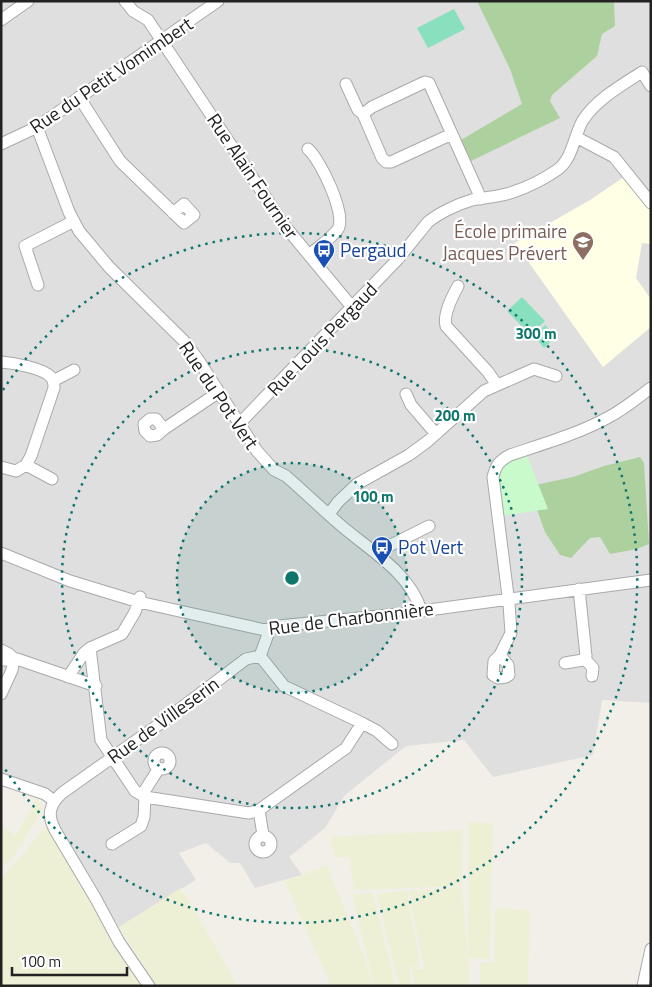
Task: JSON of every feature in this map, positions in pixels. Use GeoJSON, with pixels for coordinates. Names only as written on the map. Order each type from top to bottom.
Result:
{"type":"FeatureCollection","features":[{"type":"Feature","properties":{"kind":"street"},"geometry":{"type":"LineString","coordinates":[[1,20],[28,1]]}},
{"type":"Feature","properties":{"kind":"street","name":"Rue Alain Fournier"},"geometry":{"type":"LineString","coordinates":[[125,1],[133,11],[148,20],[284,225],[352,307]]}},
{"type":"Feature","properties":{"kind":"street","name":"Rue du Petit Vomimbert"},"geometry":{"type":"LineString","coordinates":[[1,144],[37,127],[218,1]]}},
{"type":"Feature","properties":{"kind":"street","name":"Rue Louis Pergaud"},"geometry":{"type":"LineString","coordinates":[[239,424],[398,259],[428,222],[471,201],[512,192],[554,172],[562,166],[588,114],[602,99],[642,72],[651,86]]}},
{"type":"Feature","properties":{"kind":"street"},"geometry":{"type":"LineString","coordinates":[[363,114],[372,106],[426,82],[429,83],[480,199]]}},
{"type":"Feature","properties":{"kind":"street"},"geometry":{"type":"LineString","coordinates":[[346,84],[358,110],[363,114],[382,158],[386,162],[390,162],[452,134]]}},
{"type":"Feature","properties":{"kind":"street"},"geometry":{"type":"LineString","coordinates":[[79,97],[120,161],[173,213]]}},
{"type":"Feature","properties":{"kind":"street","name":"Rue du Pot Vert"},"geometry":{"type":"LineString","coordinates":[[37,127],[69,212],[79,231],[108,266],[186,343],[200,360],[257,451],[274,470],[286,476],[337,522],[391,566],[414,594],[420,610]]}},
{"type":"Feature","properties":{"kind":"street"},"geometry":{"type":"LineString","coordinates":[[576,137],[614,157],[651,203]]}},
{"type":"Feature","properties":{"kind":"street"},"geometry":{"type":"LineString","coordinates":[[308,149],[315,154],[335,198],[340,218],[338,230],[309,255]]}},
{"type":"Feature","properties":{"kind":"street"},"geometry":{"type":"LineString","coordinates":[[38,285],[26,246],[74,221]]}},
{"type":"Feature","properties":{"kind":"street"},"geometry":{"type":"LineString","coordinates":[[458,286],[453,294],[444,320],[446,326],[488,372],[497,385]]}},
{"type":"Feature","properties":{"kind":"street"},"geometry":{"type":"LineString","coordinates":[[1,362],[13,363],[43,372],[50,375],[54,381],[54,388],[31,456],[26,465],[16,472],[1,467]]}},
{"type":"Feature","properties":{"kind":"street"},"geometry":{"type":"LineString","coordinates":[[329,514],[338,502],[357,484],[399,462],[436,434],[484,391],[534,369],[556,376]]}},
{"type":"Feature","properties":{"kind":"street"},"geometry":{"type":"LineString","coordinates":[[54,381],[74,370]]}},
{"type":"Feature","properties":{"kind":"street"},"geometry":{"type":"LineString","coordinates":[[500,655],[511,633],[493,478],[495,469],[500,461],[510,455],[580,431],[609,417],[651,388]]}},
{"type":"Feature","properties":{"kind":"street"},"geometry":{"type":"LineString","coordinates":[[164,430],[219,392]]}},
{"type":"Feature","properties":{"kind":"street"},"geometry":{"type":"LineString","coordinates":[[406,394],[410,405],[436,434]]}},
{"type":"Feature","properties":{"kind":"street"},"geometry":{"type":"LineString","coordinates":[[26,465],[52,479]]}},
{"type":"Feature","properties":{"kind":"street"},"geometry":{"type":"LineString","coordinates":[[378,555],[385,548],[429,526]]}},
{"type":"Feature","properties":{"kind":"street","name":"Rue de Charbonnière"},"geometry":{"type":"LineString","coordinates":[[1,553],[70,581],[265,630],[278,626],[399,614],[651,580]]}},
{"type":"Feature","properties":{"kind":"street"},"geometry":{"type":"LineString","coordinates":[[565,663],[583,660],[586,656],[578,589]]}},
{"type":"Feature","properties":{"kind":"street"},"geometry":{"type":"LineString","coordinates":[[68,677],[84,653],[90,648],[122,634],[135,612],[139,599]]}},
{"type":"Feature","properties":{"kind":"street"},"geometry":{"type":"LineString","coordinates":[[270,629],[260,656],[281,684],[377,731],[392,744]]}},
{"type":"Feature","properties":{"kind":"street"},"geometry":{"type":"LineString","coordinates":[[90,648],[101,740],[135,791],[144,796],[249,813],[259,810],[346,748],[362,723]]}},
{"type":"Feature","properties":{"kind":"street"},"geometry":{"type":"LineString","coordinates":[[1,650],[14,659]]}},
{"type":"Feature","properties":{"kind":"street","name":"Rue de Villeserin"},"geometry":{"type":"LineString","coordinates":[[52,806],[113,757],[246,659],[260,656]]}},
{"type":"Feature","properties":{"kind":"street"},"geometry":{"type":"LineString","coordinates":[[584,658],[593,668],[592,676]]}},
{"type":"Feature","properties":{"kind":"street"},"geometry":{"type":"LineString","coordinates":[[1,694],[12,670],[14,659]]}},
{"type":"Feature","properties":{"kind":"street"},"geometry":{"type":"LineString","coordinates":[[1,660],[17,659],[96,686]]}},
{"type":"Feature","properties":{"kind":"street"},"geometry":{"type":"LineString","coordinates":[[112,844],[141,826],[144,817],[144,796],[159,768]]}},
{"type":"Feature","properties":{"kind":"street"},"geometry":{"type":"LineString","coordinates":[[1,779],[45,794],[52,806],[50,820],[55,830],[119,942],[149,986]]}},
{"type":"Feature","properties":{"kind":"street"},"geometry":{"type":"LineString","coordinates":[[259,810],[263,835]]}},
{"type":"Feature","properties":{"kind":"street"},"geometry":{"type":"LineString","coordinates":[[642,986],[651,949]]}},
{"type":"Feature","properties":{"kind":"shaded area"},"geometry":{"type":"Polygon","coordinates":[[[1,1],[651,1],[651,703],[602,700],[593,755],[493,777],[464,740],[406,746],[345,795],[325,828],[289,857],[302,875],[255,888],[240,863],[230,863],[206,843],[179,853],[196,880],[119,927],[56,822],[52,790],[1,773],[1,1]]]}},
{"type":"Feature","properties":{"kind":"shaded area","name":"École primaire Jacques Prévert"},"geometry":{"type":"Polygon","coordinates":[[[624,177],[651,210],[651,244],[642,243],[636,278],[651,299],[651,327],[603,367],[515,243],[590,200],[624,177]]]}},
{"type":"Feature","properties":{"kind":"shaded area"},"geometry":{"type":"Polygon","coordinates":[[[37,798],[43,809],[14,856],[1,869],[1,826],[16,835],[37,798]]]}},
{"type":"Feature","properties":{"kind":"shaded area"},"geometry":{"type":"Polygon","coordinates":[[[468,822],[493,823],[490,959],[468,958],[468,822]]]}},
{"type":"Feature","properties":{"kind":"shaded area"},"geometry":{"type":"Polygon","coordinates":[[[46,826],[145,986],[1,986],[1,878],[46,826]]]}},
{"type":"Feature","properties":{"kind":"shaded area"},"geometry":{"type":"Polygon","coordinates":[[[463,830],[462,886],[354,890],[349,857],[335,857],[330,837],[463,830]]]}},
{"type":"Feature","properties":{"kind":"shaded area"},"geometry":{"type":"Polygon","coordinates":[[[327,865],[367,964],[372,986],[331,986],[284,880],[327,865]]]}},
{"type":"Feature","properties":{"kind":"shaded area"},"geometry":{"type":"Polygon","coordinates":[[[462,887],[470,986],[415,986],[412,969],[424,969],[409,891],[462,887]]]}},
{"type":"Feature","properties":{"kind":"shaded area"},"geometry":{"type":"Polygon","coordinates":[[[181,888],[237,986],[157,986],[119,927],[181,888]]]}},
{"type":"Feature","properties":{"kind":"shaded area"},"geometry":{"type":"Polygon","coordinates":[[[407,891],[420,967],[409,967],[412,986],[399,986],[377,894],[407,891]]]}},
{"type":"Feature","properties":{"kind":"shaded area"},"geometry":{"type":"Polygon","coordinates":[[[373,893],[395,986],[374,986],[352,894],[373,893]]]}},
{"type":"Feature","properties":{"kind":"shaded area"},"geometry":{"type":"Polygon","coordinates":[[[495,908],[530,910],[528,986],[480,986],[480,963],[494,962],[495,908]]]}},
{"type":"Feature","properties":{"kind":"green space"},"geometry":{"type":"Polygon","coordinates":[[[477,1],[614,1],[615,26],[602,34],[597,56],[552,95],[550,101],[560,118],[471,161],[461,140],[522,104],[510,69],[477,1]]]}},
{"type":"Feature","properties":{"kind":"green space"},"geometry":{"type":"Polygon","coordinates":[[[454,9],[465,29],[428,48],[417,28],[454,9]]]}},
{"type":"Feature","properties":{"kind":"green space"},"geometry":{"type":"Polygon","coordinates":[[[522,297],[545,321],[530,335],[507,311],[522,297]]]}},
{"type":"Feature","properties":{"kind":"green space"},"geometry":{"type":"Polygon","coordinates":[[[545,325],[556,336],[544,348],[534,336],[545,325]]]}},
{"type":"Feature","properties":{"kind":"green space"},"geometry":{"type":"Polygon","coordinates":[[[526,453],[548,509],[502,516],[497,478],[504,461],[526,453]]]}},
{"type":"Feature","properties":{"kind":"green space"},"geometry":{"type":"Polygon","coordinates":[[[640,457],[644,463],[649,544],[637,549],[610,554],[600,537],[590,538],[571,558],[560,555],[545,532],[530,490],[535,485],[573,477],[604,466],[640,457]]]}},
{"type":"Feature","properties":{"kind":"place","name":"École primaire Jacques Prévert"},"geometry":{"type":"Point","coordinates":[583,261]}},
{"type":"Feature","properties":{"kind":"place","name":"Pergaud"},"geometry":{"type":"Point","coordinates":[324,269]}},
{"type":"Feature","properties":{"kind":"place","name":"Pot Vert"},"geometry":{"type":"Point","coordinates":[382,566]}}]}
